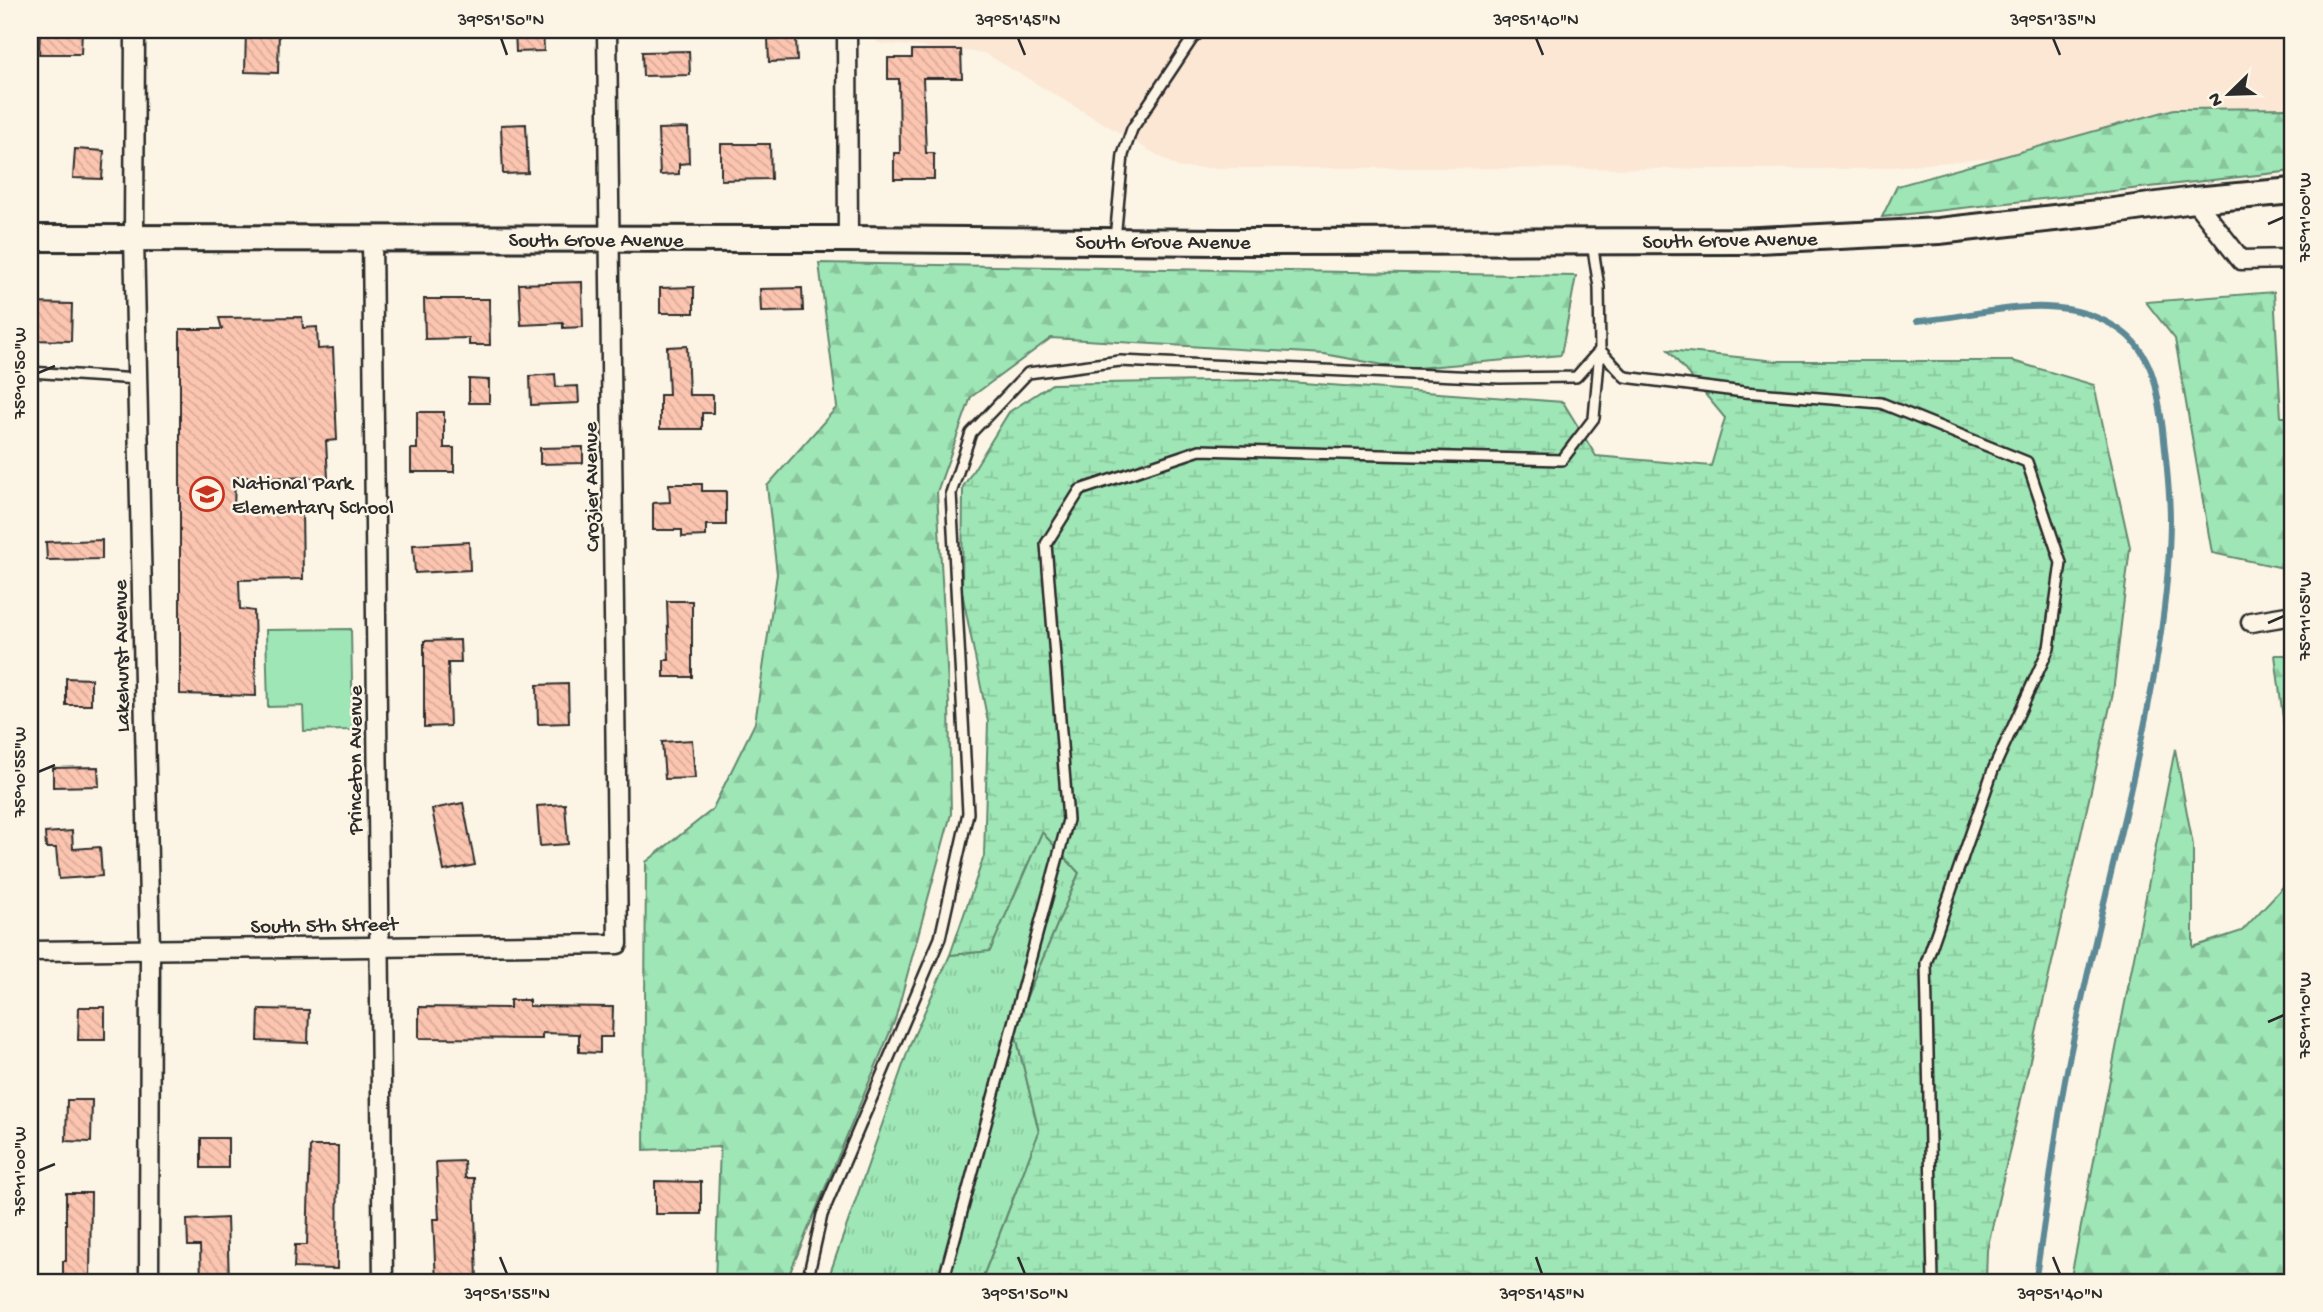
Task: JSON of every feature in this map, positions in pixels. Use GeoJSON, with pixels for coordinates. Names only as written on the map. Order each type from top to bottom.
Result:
{"type":"FeatureCollection","features":[{"type":"Feature","properties":{"kind":"main road","name":"South Grove Avenue"},"geometry":{"type":"LineString","coordinates":[[30,238],[1740,241],[1938,231],[2194,200],[2293,191]]}},
{"type":"Feature","properties":{"kind":"street","name":"Lakehurst Avenue"},"geometry":{"type":"LineString","coordinates":[[135,30],[134,237],[150,949],[149,1282]]}},
{"type":"Feature","properties":{"kind":"street","name":"Crozier Avenue"},"geometry":{"type":"LineString","coordinates":[[607,30],[618,944]]}},
{"type":"Feature","properties":{"kind":"street"},"geometry":{"type":"LineString","coordinates":[[847,30],[848,239]]}},
{"type":"Feature","properties":{"kind":"street"},"geometry":{"type":"LineString","coordinates":[[2194,200],[2241,260],[2293,260]]}},
{"type":"Feature","properties":{"kind":"street","name":"Princeton Avenue"},"geometry":{"type":"LineString","coordinates":[[372,237],[383,1282]]}},
{"type":"Feature","properties":{"kind":"street"},"geometry":{"type":"LineString","coordinates":[[2251,622],[2293,615]]}},
{"type":"Feature","properties":{"kind":"street","name":"South 5th Street"},"geometry":{"type":"LineString","coordinates":[[30,951],[618,944]]}},
{"type":"Feature","properties":{"kind":"lane"},"geometry":{"type":"LineString","coordinates":[[1115,241],[1123,155],[1132,129],[1192,38],[1202,30]]}},
{"type":"Feature","properties":{"kind":"lane"},"geometry":{"type":"LineString","coordinates":[[943,1282],[1068,820],[1046,544],[1080,490],[1200,450],[1562,460],[1594,418],[1600,350],[1599,287],[1592,241]]}},
{"type":"Feature","properties":{"kind":"lane"},"geometry":{"type":"LineString","coordinates":[[807,1282],[822,1215],[940,939],[968,813],[951,493],[971,433],[1028,373],[1120,361],[1500,378],[1576,377],[1600,350]]}},
{"type":"Feature","properties":{"kind":"lane"},"geometry":{"type":"LineString","coordinates":[[1600,350],[1625,377],[1744,392],[1881,404],[2027,462],[2061,563],[2049,648],[1993,770],[1926,963],[1933,1282]]}},
{"type":"Feature","properties":{"kind":"lane"},"geometry":{"type":"LineString","coordinates":[[30,372],[137,379]]}},
{"type":"Feature","properties":{"kind":"shaded area"},"geometry":{"type":"Polygon","coordinates":[[[877,30],[2293,30],[2293,132],[1869,169],[1179,168],[984,53],[877,43],[877,30]]]}},
{"type":"Feature","properties":{"kind":"green space"},"geometry":{"type":"Polygon","coordinates":[[[2293,108],[2293,171],[1882,217],[1897,186],[2174,109],[2293,108]]]}},
{"type":"Feature","properties":{"kind":"green space"},"geometry":{"type":"Polygon","coordinates":[[[819,263],[1576,276],[1561,355],[1405,369],[1324,354],[1051,338],[971,397],[937,492],[949,703],[951,814],[895,1020],[786,1282],[715,1282],[720,1147],[644,1150],[646,862],[712,810],[755,723],[777,574],[767,486],[837,407],[819,263]]]}},
{"type":"Feature","properties":{"kind":"green space"},"geometry":{"type":"Polygon","coordinates":[[[2274,292],[2281,417],[2293,417],[2293,570],[2212,553],[2175,339],[2146,302],[2274,292]]]}},
{"type":"Feature","properties":{"kind":"green space"},"geometry":{"type":"Polygon","coordinates":[[[1668,350],[1777,361],[2013,361],[2094,385],[2130,547],[2113,693],[1987,1250],[1986,1282],[981,1282],[1039,1132],[1014,1027],[1079,873],[1042,832],[990,951],[950,955],[984,856],[988,722],[962,592],[963,487],[1009,412],[1052,384],[1262,380],[1563,402],[1596,456],[1711,466],[1725,418],[1668,350]]]}},
{"type":"Feature","properties":{"kind":"green space"},"geometry":{"type":"Polygon","coordinates":[[[351,629],[353,730],[304,731],[303,706],[268,707],[266,630],[351,629]]]}},
{"type":"Feature","properties":{"kind":"green space"},"geometry":{"type":"Polygon","coordinates":[[[2275,655],[2293,655],[2293,796],[2275,655]]]}},
{"type":"Feature","properties":{"kind":"green space"},"geometry":{"type":"Polygon","coordinates":[[[2175,749],[2193,845],[2193,947],[2242,931],[2293,876],[2293,1282],[2070,1282],[2175,749]]]}},
{"type":"Feature","properties":{"kind":"green space"},"geometry":{"type":"Polygon","coordinates":[[[1042,832],[1079,873],[1014,1027],[1039,1132],[981,1282],[827,1282],[911,1042],[950,955],[990,950],[1042,832]]]}},
{"type":"Feature","properties":{"kind":"building"},"geometry":{"type":"Polygon","coordinates":[[[40,30],[82,30],[81,54],[39,54],[40,30]]]}},
{"type":"Feature","properties":{"kind":"building"},"geometry":{"type":"Polygon","coordinates":[[[246,30],[279,30],[278,73],[245,72],[246,30]]]}},
{"type":"Feature","properties":{"kind":"building"},"geometry":{"type":"Polygon","coordinates":[[[515,30],[543,30],[544,51],[516,52],[515,30]]]}},
{"type":"Feature","properties":{"kind":"building"},"geometry":{"type":"Polygon","coordinates":[[[796,38],[797,61],[769,62],[768,39],[796,38]]]}},
{"type":"Feature","properties":{"kind":"building"},"geometry":{"type":"Polygon","coordinates":[[[912,50],[961,50],[962,78],[923,78],[926,153],[934,153],[934,179],[894,179],[894,153],[900,153],[899,79],[888,79],[888,58],[912,58],[912,50]]]}},
{"type":"Feature","properties":{"kind":"building"},"geometry":{"type":"Polygon","coordinates":[[[689,51],[690,75],[643,76],[642,52],[689,51]]]}},
{"type":"Feature","properties":{"kind":"building"},"geometry":{"type":"Polygon","coordinates":[[[526,124],[528,173],[503,174],[501,125],[526,124]]]}},
{"type":"Feature","properties":{"kind":"building"},"geometry":{"type":"Polygon","coordinates":[[[688,128],[689,163],[679,164],[679,174],[660,175],[658,129],[688,128]]]}},
{"type":"Feature","properties":{"kind":"building"},"geometry":{"type":"Polygon","coordinates":[[[721,144],[770,144],[771,179],[721,180],[721,144]]]}},
{"type":"Feature","properties":{"kind":"building"},"geometry":{"type":"Polygon","coordinates":[[[75,149],[104,151],[102,179],[73,178],[75,149]]]}},
{"type":"Feature","properties":{"kind":"building"},"geometry":{"type":"Polygon","coordinates":[[[582,282],[583,327],[563,328],[563,323],[521,325],[519,284],[582,282]]]}},
{"type":"Feature","properties":{"kind":"building"},"geometry":{"type":"Polygon","coordinates":[[[694,287],[694,313],[660,313],[660,288],[694,287]]]}},
{"type":"Feature","properties":{"kind":"building"},"geometry":{"type":"Polygon","coordinates":[[[802,288],[803,311],[761,312],[760,289],[802,288]]]}},
{"type":"Feature","properties":{"kind":"building"},"geometry":{"type":"Polygon","coordinates":[[[424,299],[489,299],[490,345],[469,345],[469,338],[425,339],[424,299]]]}},
{"type":"Feature","properties":{"kind":"building"},"geometry":{"type":"Polygon","coordinates":[[[30,303],[72,304],[71,341],[30,340],[30,303]]]}},
{"type":"Feature","properties":{"kind":"building","name":"National Park Elementary School"},"geometry":{"type":"Polygon","coordinates":[[[302,317],[303,328],[317,327],[318,349],[333,348],[337,440],[326,441],[328,478],[235,477],[234,510],[302,509],[303,579],[239,580],[240,609],[254,611],[256,696],[180,694],[180,329],[222,329],[219,318],[302,317]]]}},
{"type":"Feature","properties":{"kind":"building"},"geometry":{"type":"Polygon","coordinates":[[[687,346],[689,395],[713,395],[713,413],[702,413],[702,429],[660,429],[660,395],[669,395],[667,347],[687,346]]]}},
{"type":"Feature","properties":{"kind":"building"},"geometry":{"type":"Polygon","coordinates":[[[555,374],[556,387],[578,386],[579,403],[531,405],[530,376],[555,374]]]}},
{"type":"Feature","properties":{"kind":"building"},"geometry":{"type":"Polygon","coordinates":[[[469,379],[489,380],[489,403],[469,403],[469,379]]]}},
{"type":"Feature","properties":{"kind":"building"},"geometry":{"type":"Polygon","coordinates":[[[417,412],[444,412],[444,448],[454,448],[454,472],[411,472],[411,449],[417,449],[417,412]]]}},
{"type":"Feature","properties":{"kind":"building"},"geometry":{"type":"Polygon","coordinates":[[[583,447],[583,463],[540,464],[540,448],[583,447]]]}},
{"type":"Feature","properties":{"kind":"building"},"geometry":{"type":"Polygon","coordinates":[[[669,484],[702,484],[702,491],[726,491],[726,525],[706,525],[706,536],[682,537],[682,530],[653,530],[653,503],[670,502],[669,484]]]}},
{"type":"Feature","properties":{"kind":"building"},"geometry":{"type":"Polygon","coordinates":[[[102,540],[102,559],[47,560],[46,542],[102,540]]]}},
{"type":"Feature","properties":{"kind":"building"},"geometry":{"type":"Polygon","coordinates":[[[469,542],[470,570],[415,573],[413,545],[469,542]]]}},
{"type":"Feature","properties":{"kind":"building"},"geometry":{"type":"Polygon","coordinates":[[[667,601],[692,601],[692,677],[664,677],[664,660],[669,660],[667,601]]]}},
{"type":"Feature","properties":{"kind":"building"},"geometry":{"type":"Polygon","coordinates":[[[460,640],[461,663],[448,663],[450,726],[424,727],[424,641],[460,640]]]}},
{"type":"Feature","properties":{"kind":"building"},"geometry":{"type":"Polygon","coordinates":[[[66,678],[91,679],[91,705],[66,705],[66,678]]]}},
{"type":"Feature","properties":{"kind":"building"},"geometry":{"type":"Polygon","coordinates":[[[568,684],[569,723],[538,724],[537,685],[568,684]]]}},
{"type":"Feature","properties":{"kind":"building"},"geometry":{"type":"Polygon","coordinates":[[[692,740],[695,778],[665,779],[662,742],[692,740]]]}},
{"type":"Feature","properties":{"kind":"building"},"geometry":{"type":"Polygon","coordinates":[[[98,767],[99,786],[53,787],[53,768],[98,767]]]}},
{"type":"Feature","properties":{"kind":"building"},"geometry":{"type":"Polygon","coordinates":[[[463,803],[475,865],[444,871],[432,809],[463,803]]]}},
{"type":"Feature","properties":{"kind":"building"},"geometry":{"type":"Polygon","coordinates":[[[565,804],[568,844],[540,846],[537,806],[565,804]]]}},
{"type":"Feature","properties":{"kind":"building"},"geometry":{"type":"Polygon","coordinates":[[[72,831],[73,849],[100,847],[102,876],[59,879],[56,848],[46,848],[45,833],[72,831]]]}},
{"type":"Feature","properties":{"kind":"building"},"geometry":{"type":"Polygon","coordinates":[[[510,1000],[529,1000],[529,1006],[613,1007],[612,1037],[600,1037],[600,1053],[579,1052],[579,1034],[542,1033],[542,1039],[419,1038],[419,1007],[510,1008],[510,1000]]]}},
{"type":"Feature","properties":{"kind":"building"},"geometry":{"type":"Polygon","coordinates":[[[79,1007],[105,1007],[105,1040],[78,1040],[79,1007]]]}},
{"type":"Feature","properties":{"kind":"building"},"geometry":{"type":"Polygon","coordinates":[[[259,1009],[309,1010],[308,1043],[258,1041],[259,1009]]]}},
{"type":"Feature","properties":{"kind":"building"},"geometry":{"type":"Polygon","coordinates":[[[67,1100],[92,1100],[91,1142],[66,1141],[67,1100]]]}},
{"type":"Feature","properties":{"kind":"building"},"geometry":{"type":"Polygon","coordinates":[[[201,1138],[228,1138],[228,1168],[201,1168],[201,1138]]]}},
{"type":"Feature","properties":{"kind":"building"},"geometry":{"type":"Polygon","coordinates":[[[310,1146],[338,1146],[337,1269],[294,1268],[295,1245],[307,1245],[310,1146]]]}},
{"type":"Feature","properties":{"kind":"building"},"geometry":{"type":"Polygon","coordinates":[[[464,1161],[465,1178],[474,1178],[477,1281],[436,1282],[433,1219],[439,1219],[436,1162],[464,1161]]]}},
{"type":"Feature","properties":{"kind":"building"},"geometry":{"type":"Polygon","coordinates":[[[655,1181],[701,1182],[701,1214],[655,1214],[655,1181]]]}},
{"type":"Feature","properties":{"kind":"building"},"geometry":{"type":"Polygon","coordinates":[[[66,1193],[91,1193],[90,1282],[63,1282],[63,1261],[66,1261],[66,1193]]]}},
{"type":"Feature","properties":{"kind":"building"},"geometry":{"type":"Polygon","coordinates":[[[227,1218],[229,1282],[201,1282],[200,1246],[188,1246],[187,1220],[227,1218]]]}},
{"type":"Feature","properties":{"kind":"waterway"},"geometry":{"type":"LineString","coordinates":[[1917,321],[1995,310],[2047,307],[2097,317],[2120,330],[2140,350],[2156,388],[2163,430],[2170,520],[2161,631],[2141,741],[2067,1070],[2035,1282]]}},
{"type":"Feature","properties":{"kind":"place","name":"National Park Elementary School"},"geometry":{"type":"Point","coordinates":[207,494]}}]}
